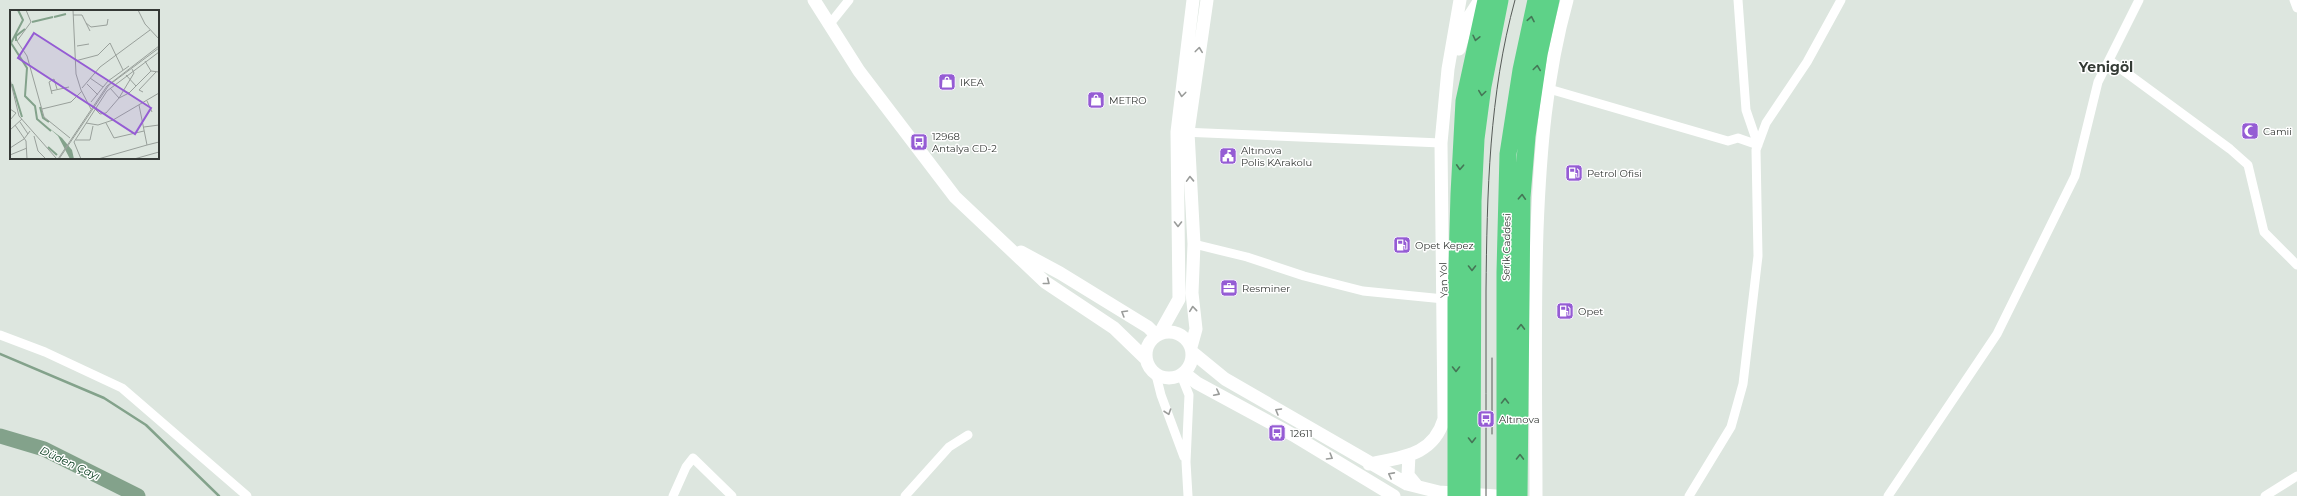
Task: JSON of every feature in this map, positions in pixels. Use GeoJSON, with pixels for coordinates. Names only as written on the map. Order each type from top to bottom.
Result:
{"type":"FeatureCollection","features":[{"type":"Feature","properties":{"kind":"highway"},"geometry":{"type":"LineString","coordinates":[[1462,495],[1456,330],[1459,194],[1464,101],[1486,0]]}},
{"type":"Feature","properties":{"kind":"highway"},"geometry":{"type":"LineString","coordinates":[[1462,495],[1476,139],[1483,86],[1500,0]]}},
{"type":"Feature","properties":{"kind":"highway","name":"Serik Caddesi"},"geometry":{"type":"LineString","coordinates":[[1506,496],[1505,272],[1508,154],[1521,70],[1536,0]]}},
{"type":"Feature","properties":{"kind":"highway"},"geometry":{"type":"LineString","coordinates":[[1519,496],[1522,197],[1527,136],[1539,54],[1551,0]]}},
{"type":"Feature","properties":{"kind":"street"},"geometry":{"type":"LineString","coordinates":[[814,0],[859,71],[955,197],[1045,282],[1114,328],[1145,358],[1149,368],[1156,375],[1169,379],[1182,374],[1190,364],[1191,350],[1196,329],[1192,293],[1194,244],[1183,132],[1207,0]]}},
{"type":"Feature","properties":{"kind":"street"},"geometry":{"type":"LineString","coordinates":[[829,25],[849,0]]}},
{"type":"Feature","properties":{"kind":"street"},"geometry":{"type":"LineString","coordinates":[[1145,358],[1148,345],[1158,334],[1178,299],[1183,132],[1193,0]]}},
{"type":"Feature","properties":{"kind":"street","name":"Yan Yol"},"geometry":{"type":"LineString","coordinates":[[1369,464],[1409,455],[1431,444],[1440,434],[1444,419],[1444,299],[1441,143],[1450,60],[1460,0]]}},
{"type":"Feature","properties":{"kind":"street"},"geometry":{"type":"LineString","coordinates":[[1450,60],[1459,50],[1469,18],[1480,0]]}},
{"type":"Feature","properties":{"kind":"street"},"geometry":{"type":"LineString","coordinates":[[1536,496],[1535,285],[1540,153],[1548,89],[1567,0]]}},
{"type":"Feature","properties":{"kind":"street"},"geometry":{"type":"LineString","coordinates":[[1738,0],[1746,110],[1758,145]]}},
{"type":"Feature","properties":{"kind":"street"},"geometry":{"type":"LineString","coordinates":[[1689,496],[1731,427],[1743,384],[1758,256],[1755,168],[1758,145],[1766,123],[1807,62],[1841,0]]}},
{"type":"Feature","properties":{"kind":"street"},"geometry":{"type":"LineString","coordinates":[[1888,496],[1997,334],[2075,176],[2098,82],[2139,0]]}},
{"type":"Feature","properties":{"kind":"street"},"geometry":{"type":"LineString","coordinates":[[2294,0],[2297,8]]}},
{"type":"Feature","properties":{"kind":"street"},"geometry":{"type":"LineString","coordinates":[[2109,60],[2230,149],[2248,165],[2264,232],[2297,265]]}},
{"type":"Feature","properties":{"kind":"street"},"geometry":{"type":"LineString","coordinates":[[1548,89],[1728,141],[1738,138],[1758,145]]}},
{"type":"Feature","properties":{"kind":"street"},"geometry":{"type":"LineString","coordinates":[[1183,132],[1441,143]]}},
{"type":"Feature","properties":{"kind":"street"},"geometry":{"type":"LineString","coordinates":[[1194,244],[1247,257],[1304,276],[1363,291],[1444,299],[1456,330]]}},
{"type":"Feature","properties":{"kind":"street"},"geometry":{"type":"LineString","coordinates":[[1008,246],[1060,273],[1158,334],[1175,332],[1187,340],[1191,350],[1225,379],[1369,464],[1407,484],[1439,492],[1462,495],[1496,496]]}},
{"type":"Feature","properties":{"kind":"street"},"geometry":{"type":"LineString","coordinates":[[0,335],[45,352],[122,388],[247,496]]}},
{"type":"Feature","properties":{"kind":"street"},"geometry":{"type":"LineString","coordinates":[[1182,374],[1189,395],[1186,462],[1188,496]]}},
{"type":"Feature","properties":{"kind":"street"},"geometry":{"type":"LineString","coordinates":[[1182,374],[1293,435],[1394,496]]}},
{"type":"Feature","properties":{"kind":"street"},"geometry":{"type":"LineString","coordinates":[[1156,375],[1161,395],[1186,462]]}},
{"type":"Feature","properties":{"kind":"street"},"geometry":{"type":"LineString","coordinates":[[905,496],[949,447],[968,435]]}},
{"type":"Feature","properties":{"kind":"street"},"geometry":{"type":"LineString","coordinates":[[1409,455],[1408,475],[1417,486]]}},
{"type":"Feature","properties":{"kind":"street"},"geometry":{"type":"LineString","coordinates":[[673,496],[686,467],[693,458],[732,496]]}},
{"type":"Feature","properties":{"kind":"street"},"geometry":{"type":"LineString","coordinates":[[2265,496],[2297,476]]}},
{"type":"Feature","properties":{"kind":"waterway"},"geometry":{"type":"LineString","coordinates":[[0,354],[104,398],[146,425],[219,496]]}},
{"type":"Feature","properties":{"kind":"waterway","name":"Düden Çayı"},"geometry":{"type":"LineString","coordinates":[[0,436],[44,449],[138,496]]}},
{"type":"Feature","properties":{"kind":"tram line"},"geometry":{"type":"LineString","coordinates":[[1486,496],[1487,217],[1491,144],[1500,71],[1506,35],[1515,0]]}},
{"type":"Feature","properties":{"kind":"tram line"},"geometry":{"type":"LineString","coordinates":[[1492,358],[1492,434]]}},
{"type":"Feature","properties":{"kind":"place","name":"IKEA"},"geometry":{"type":"Point","coordinates":[947,82]}},
{"type":"Feature","properties":{"kind":"place","name":"METRO"},"geometry":{"type":"Point","coordinates":[1096,100]}},
{"type":"Feature","properties":{"kind":"place","name":"Camii"},"geometry":{"type":"Point","coordinates":[2250,131]}},
{"type":"Feature","properties":{"kind":"place","name":"12968 Antalya CD-2"},"geometry":{"type":"Point","coordinates":[919,142]}},
{"type":"Feature","properties":{"kind":"place","name":"Altınova Polis KArakolu"},"geometry":{"type":"Point","coordinates":[1228,156]}},
{"type":"Feature","properties":{"kind":"place","name":"Petrol Ofisi"},"geometry":{"type":"Point","coordinates":[1574,173]}},
{"type":"Feature","properties":{"kind":"place","name":"Opet Kepez"},"geometry":{"type":"Point","coordinates":[1402,245]}},
{"type":"Feature","properties":{"kind":"place","name":"Resminer"},"geometry":{"type":"Point","coordinates":[1229,288]}},
{"type":"Feature","properties":{"kind":"place","name":"Opet"},"geometry":{"type":"Point","coordinates":[1565,311]}},
{"type":"Feature","properties":{"kind":"place","name":"Altınova"},"geometry":{"type":"Point","coordinates":[1486,419]}},
{"type":"Feature","properties":{"kind":"place","name":"12611"},"geometry":{"type":"Point","coordinates":[1277,433]}},
{"type":"Feature","properties":{"kind":"district","name":"Yenigöl"},"geometry":{"type":"Point","coordinates":[2106,67]}}]}
